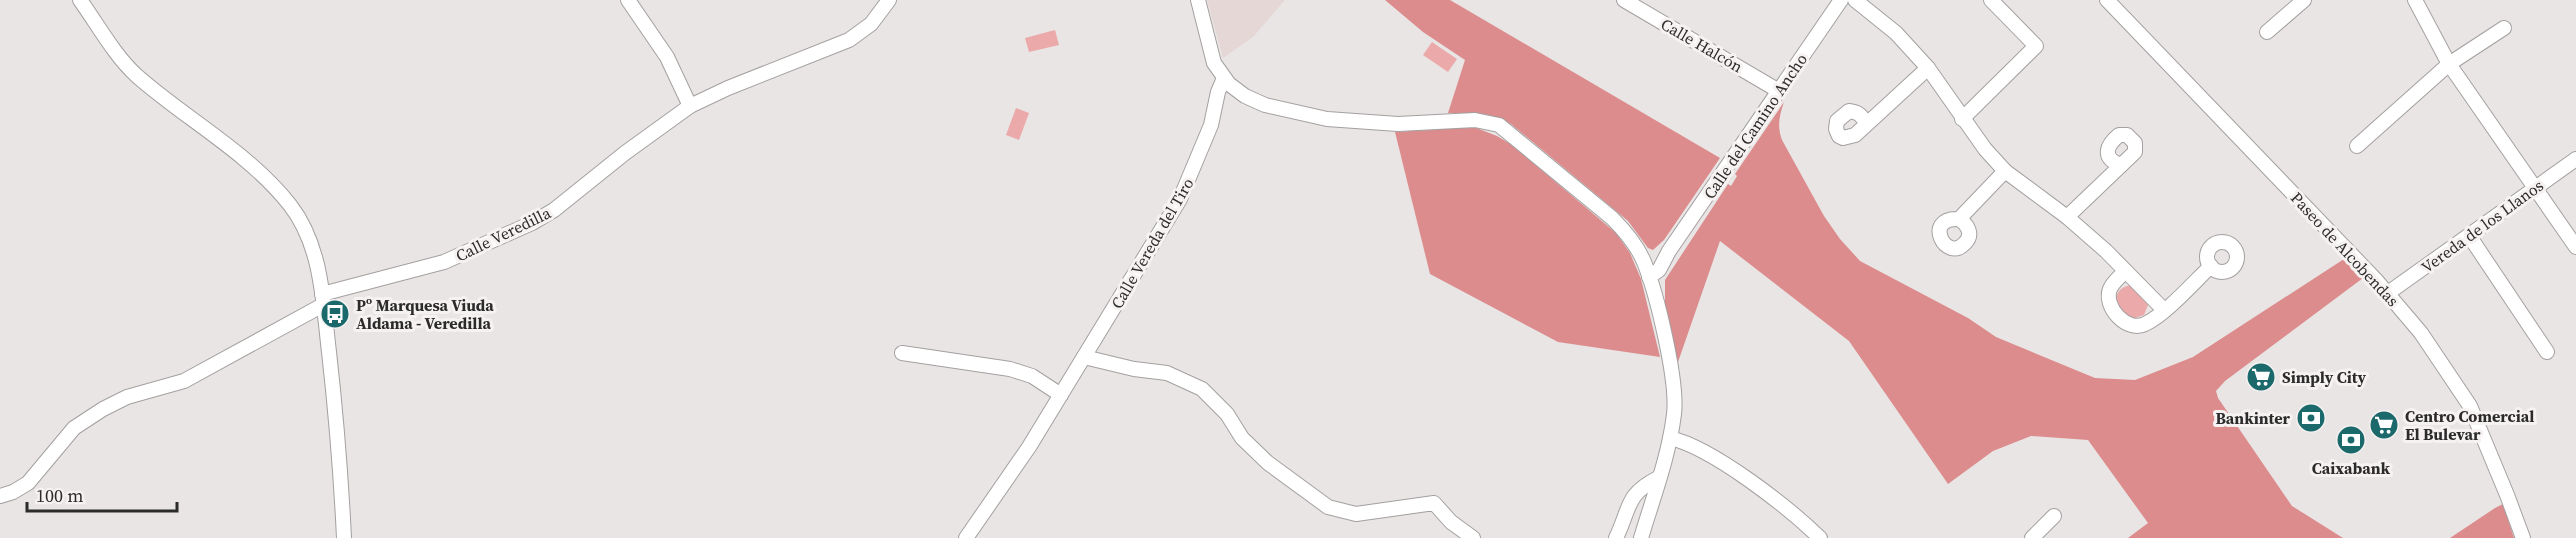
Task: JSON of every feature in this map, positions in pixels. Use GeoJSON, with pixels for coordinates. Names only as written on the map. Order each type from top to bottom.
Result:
{"type":"FeatureCollection","features":[{"type":"Feature","properties":{"kind":"street"},"geometry":{"type":"LineString","coordinates":[[80,0],[118,55],[136,75],[232,148],[271,184],[290,205],[306,229],[314,251],[322,300],[338,434],[344,538]]}},
{"type":"Feature","properties":{"kind":"street"},"geometry":{"type":"LineString","coordinates":[[628,0],[667,57],[690,106]]}},
{"type":"Feature","properties":{"kind":"street","name":"Calle Veredilla"},"geometry":{"type":"LineString","coordinates":[[0,496],[13,492],[28,483],[74,428],[103,409],[127,397],[183,381],[322,300],[458,257],[532,223],[554,210],[625,153],[690,106],[728,88],[849,40],[871,24],[889,0]]}},
{"type":"Feature","properties":{"kind":"street"},"geometry":{"type":"LineString","coordinates":[[1198,0],[1213,58],[1224,78],[1236,90],[1265,105],[1327,119],[1398,123],[1475,120],[1499,125],[1612,218],[1628,235],[1644,263],[1649,278],[1672,379],[1675,403],[1671,432],[1641,538]]}},
{"type":"Feature","properties":{"kind":"street","name":"Calle Halcón"},"geometry":{"type":"LineString","coordinates":[[1624,0],[1779,91]]}},
{"type":"Feature","properties":{"kind":"street","name":"Calle del Camino Ancho"},"geometry":{"type":"LineString","coordinates":[[1649,278],[1663,265],[1669,251],[1841,0]]}},
{"type":"Feature","properties":{"kind":"street"},"geometry":{"type":"LineString","coordinates":[[1855,0],[1896,33],[1928,68],[1962,119],[2005,171],[2106,251],[2164,310]]}},
{"type":"Feature","properties":{"kind":"street"},"geometry":{"type":"LineString","coordinates":[[1962,119],[2036,46],[1991,0]]}},
{"type":"Feature","properties":{"kind":"street","name":"Paseo de Alcobendas"},"geometry":{"type":"LineString","coordinates":[[2107,0],[2388,293],[2421,333],[2470,406],[2508,495],[2523,538]]}},
{"type":"Feature","properties":{"kind":"street"},"geometry":{"type":"LineString","coordinates":[[2267,32],[2304,0]]}},
{"type":"Feature","properties":{"kind":"street"},"geometry":{"type":"LineString","coordinates":[[2415,0],[2449,64],[2576,247]]}},
{"type":"Feature","properties":{"kind":"street"},"geometry":{"type":"LineString","coordinates":[[2357,146],[2449,64],[2504,28]]}},
{"type":"Feature","properties":{"kind":"street"},"geometry":{"type":"LineString","coordinates":[[1866,124],[1928,68]]}},
{"type":"Feature","properties":{"kind":"street","name":"Calle Vereda del Tiro"},"geometry":{"type":"LineString","coordinates":[[1211,125],[1218,92],[1224,78]]}},
{"type":"Feature","properties":{"kind":"street","name":"Calle Vereda del Tiro"},"geometry":{"type":"LineString","coordinates":[[966,538],[1029,447],[1180,200],[1211,125],[1222,106],[1236,90]]}},
{"type":"Feature","properties":{"kind":"street","name":"Vereda de los Llanos"},"geometry":{"type":"LineString","coordinates":[[2388,293],[2470,237],[2576,159]]}},
{"type":"Feature","properties":{"kind":"street"},"geometry":{"type":"LineString","coordinates":[[2067,218],[2120,165]]}},
{"type":"Feature","properties":{"kind":"street"},"geometry":{"type":"LineString","coordinates":[[1959,219],[2005,171]]}},
{"type":"Feature","properties":{"kind":"street"},"geometry":{"type":"LineString","coordinates":[[2470,237],[2547,352]]}},
{"type":"Feature","properties":{"kind":"street","name":"Calle del Camino Ancho"},"geometry":{"type":"LineString","coordinates":[[1644,263],[1669,251]]}},
{"type":"Feature","properties":{"kind":"street"},"geometry":{"type":"LineString","coordinates":[[2125,272],[2110,290],[2109,297],[2112,307],[2122,321],[2130,325],[2145,325],[2211,266]]}},
{"type":"Feature","properties":{"kind":"street"},"geometry":{"type":"LineString","coordinates":[[902,353],[1010,369],[1032,376],[1061,395]]}},
{"type":"Feature","properties":{"kind":"street"},"geometry":{"type":"LineString","coordinates":[[1084,357],[1134,369],[1167,373],[1202,389],[1227,414],[1242,438],[1268,463],[1328,507],[1356,514],[1434,503],[1451,522],[1473,538]]}},
{"type":"Feature","properties":{"kind":"street"},"geometry":{"type":"LineString","coordinates":[[1671,432],[1761,489],[1820,538]]}},
{"type":"Feature","properties":{"kind":"street"},"geometry":{"type":"LineString","coordinates":[[1616,538],[1629,504],[1639,488],[1658,478]]}},
{"type":"Feature","properties":{"kind":"street"},"geometry":{"type":"LineString","coordinates":[[2032,538],[2054,516]]}},
{"type":"Feature","properties":{"kind":"shaded area"},"geometry":{"type":"Polygon","coordinates":[[[1207,0],[1285,0],[1253,37],[1223,58],[1207,0]]]}},
{"type":"Feature","properties":{"kind":"shaded area"},"geometry":{"type":"Polygon","coordinates":[[[1385,0],[1450,0],[1720,158],[1664,240],[1653,250],[1648,248],[1628,221],[1511,124],[1480,115],[1448,113],[1465,60],[1423,32],[1385,0]]]}},
{"type":"Feature","properties":{"kind":"shaded area"},"geometry":{"type":"Polygon","coordinates":[[[1055,30],[1059,45],[1029,52],[1025,38],[1055,30]]]}},
{"type":"Feature","properties":{"kind":"shaded area"},"geometry":{"type":"Polygon","coordinates":[[[1432,42],[1457,59],[1448,72],[1423,55],[1432,42]]]}},
{"type":"Feature","properties":{"kind":"shaded area"},"geometry":{"type":"Polygon","coordinates":[[[1784,102],[1779,121],[1782,140],[1824,216],[1840,239],[1860,261],[1968,318],[1996,337],[2095,378],[2135,380],[2193,357],[2344,259],[2363,278],[2225,381],[2216,391],[2218,398],[2292,506],[2343,538],[2128,538],[2148,523],[2088,440],[2031,436],[1993,451],[1948,484],[1849,341],[1720,241],[1678,362],[1665,311],[1665,280],[1728,184],[1731,186],[1737,176],[1735,174],[1784,102]]]}},
{"type":"Feature","properties":{"kind":"shaded area"},"geometry":{"type":"Polygon","coordinates":[[[1016,108],[1029,113],[1019,140],[1006,135],[1016,108]]]}},
{"type":"Feature","properties":{"kind":"shaded area"},"geometry":{"type":"Polygon","coordinates":[[[1474,127],[1512,145],[1616,233],[1630,253],[1641,279],[1660,357],[1558,342],[1430,274],[1395,132],[1474,127]]]}},
{"type":"Feature","properties":{"kind":"shaded area"},"geometry":{"type":"Polygon","coordinates":[[[2130,285],[2143,295],[2148,305],[2144,315],[2132,319],[2125,316],[2115,303],[2119,291],[2130,285]]]}},
{"type":"Feature","properties":{"kind":"shaded area"},"geometry":{"type":"Polygon","coordinates":[[[2503,504],[2514,538],[2450,538],[2495,508],[2503,504]]]}},
{"type":"Feature","properties":{"kind":"place","name":"Pº Marquesa Viuda Aldama - Veredilla"},"geometry":{"type":"Point","coordinates":[335,314]}},
{"type":"Feature","properties":{"kind":"place","name":"Simply City"},"geometry":{"type":"Point","coordinates":[2261,377]}},
{"type":"Feature","properties":{"kind":"place","name":"Bankinter"},"geometry":{"type":"Point","coordinates":[2311,418]}},
{"type":"Feature","properties":{"kind":"place","name":"Centro Comercial El Bulevar"},"geometry":{"type":"Point","coordinates":[2384,425]}},
{"type":"Feature","properties":{"kind":"place","name":"Caixabank"},"geometry":{"type":"Point","coordinates":[2351,440]}}]}
